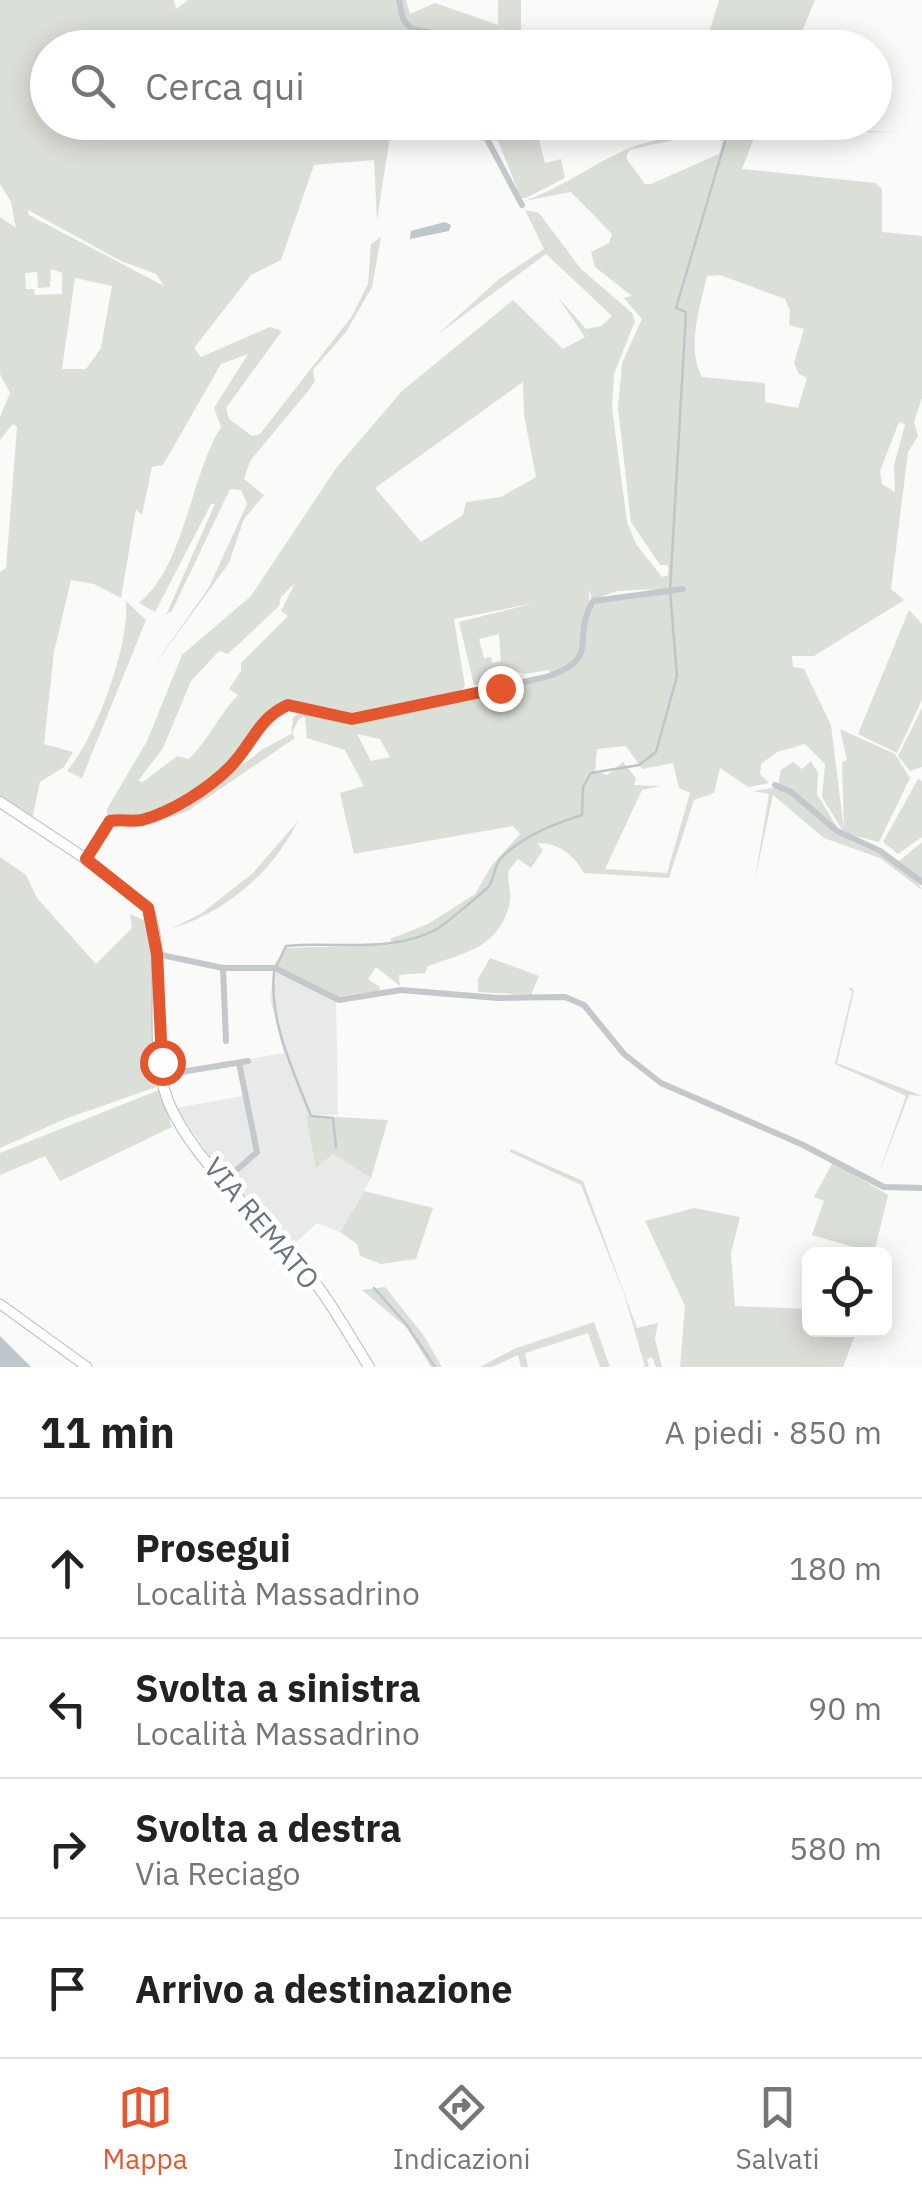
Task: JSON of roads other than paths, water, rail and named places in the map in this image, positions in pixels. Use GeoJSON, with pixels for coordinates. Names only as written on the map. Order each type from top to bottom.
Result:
{"type":"FeatureCollection","features":[{"type":"Feature","properties":{"kind":"main road","name":"VIA REMATO"},"geometry":{"type":"LineString","coordinates":[[0,802],[87,858],[148,908],[157,954],[164,1076],[173,1114],[223,1182],[310,1276],[369,1367]]}},
{"type":"Feature","properties":{"kind":"street"},"geometry":{"type":"LineString","coordinates":[[400,0],[403,18],[411,29],[417,30]]}},
{"type":"Feature","properties":{"kind":"street"},"geometry":{"type":"LineString","coordinates":[[488,140],[522,205]]}},
{"type":"Feature","properties":{"kind":"street"},"geometry":{"type":"LineString","coordinates":[[87,858],[110,821],[136,822],[157,815],[229,768],[273,712],[297,705],[352,719],[546,677],[574,668],[581,658],[587,611],[592,602],[682,588]]}},
{"type":"Feature","properties":{"kind":"street"},"geometry":{"type":"LineString","coordinates":[[775,785],[791,792],[837,831],[880,851],[922,882]]}},
{"type":"Feature","properties":{"kind":"street"},"geometry":{"type":"LineString","coordinates":[[157,954],[223,968],[275,968],[317,992],[350,1001],[401,990],[498,998],[565,997],[584,1005],[624,1054],[649,1075],[884,1187],[922,1188]]}},
{"type":"Feature","properties":{"kind":"street"},"geometry":{"type":"LineString","coordinates":[[223,968],[226,1041]]}},
{"type":"Feature","properties":{"kind":"street"},"geometry":{"type":"LineString","coordinates":[[164,1076],[243,1062],[258,1152],[223,1182]]}},
{"type":"Feature","properties":{"kind":"street"},"geometry":{"type":"LineString","coordinates":[[0,1304],[87,1367]]}},
{"type":"Feature","properties":{"kind":"waterway"},"geometry":{"type":"LineString","coordinates":[[277,965],[286,946],[401,942],[437,929],[489,886],[499,861],[510,850],[539,832],[582,815],[583,787],[591,773],[639,765],[656,752],[677,676],[670,590],[686,312],[676,308],[726,140]]}},
{"type":"Feature","properties":{"kind":"waterway"},"geometry":{"type":"LineString","coordinates":[[274,972],[275,1009],[290,1063],[311,1116],[333,1118],[336,1147]]}},
{"type":"Feature","properties":{"kind":"waterway"},"geometry":{"type":"LineString","coordinates":[[374,1288],[406,1324],[435,1367]]}}]}
